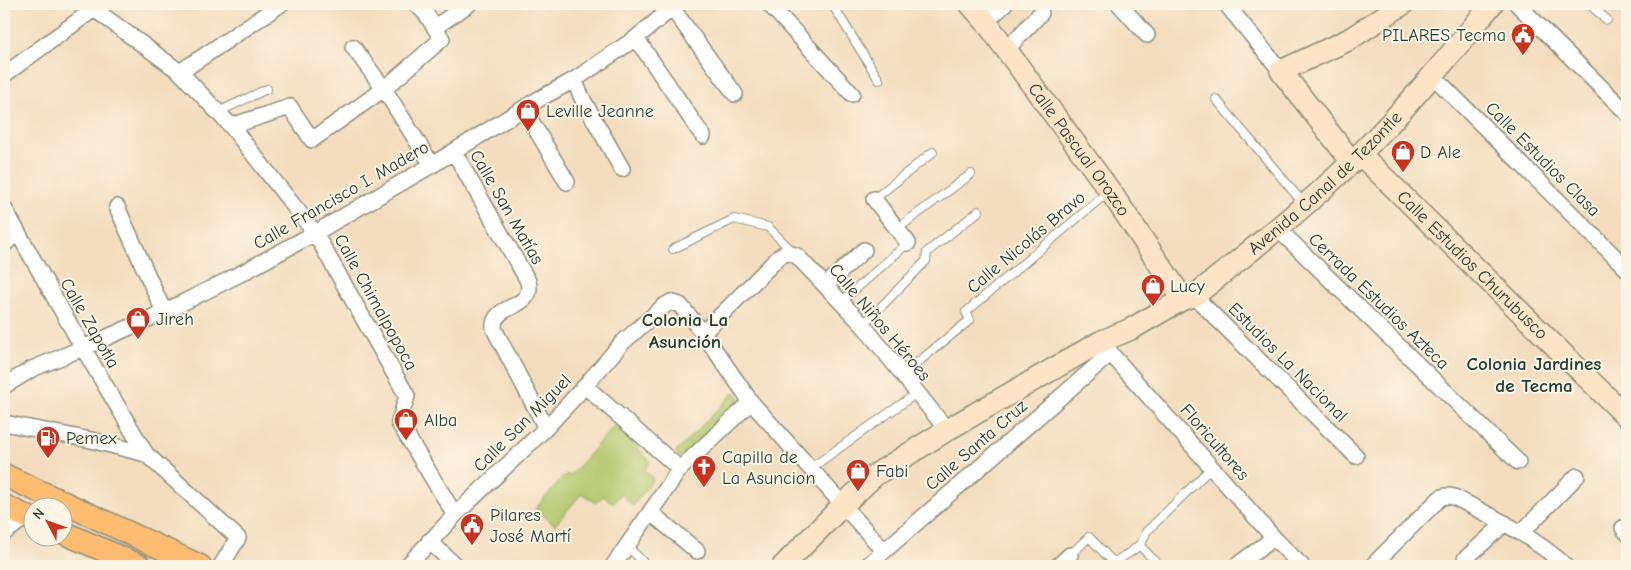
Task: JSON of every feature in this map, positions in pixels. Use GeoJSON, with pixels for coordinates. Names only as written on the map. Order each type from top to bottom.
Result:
{"type":"FeatureCollection","features":[{"type":"Feature","properties":{"kind":"main road"},"geometry":{"type":"LineString","coordinates":[[4,475],[176,562],[200,566]]}},
{"type":"Feature","properties":{"kind":"main road"},"geometry":{"type":"LineString","coordinates":[[4,506],[22,515]]}},
{"type":"Feature","properties":{"kind":"main road"},"geometry":{"type":"LineString","coordinates":[[72,536],[140,566]]}},
{"type":"Feature","properties":{"kind":"street"},"geometry":{"type":"LineString","coordinates":[[180,72],[281,4]]}},
{"type":"Feature","properties":{"kind":"street"},"geometry":{"type":"LineString","coordinates":[[416,4],[438,33]]}},
{"type":"Feature","properties":{"kind":"street"},"geometry":{"type":"LineString","coordinates":[[230,126],[290,107],[312,140],[384,89],[469,4]]}},
{"type":"Feature","properties":{"kind":"street"},"geometry":{"type":"LineString","coordinates":[[769,4],[852,94]]}},
{"type":"Feature","properties":{"kind":"street","name":"Calle Pascual Orozco"},"geometry":{"type":"LineString","coordinates":[[970,4],[986,22],[1189,298]]}},
{"type":"Feature","properties":{"kind":"street"},"geometry":{"type":"LineString","coordinates":[[986,22],[1006,4]]}},
{"type":"Feature","properties":{"kind":"street"},"geometry":{"type":"LineString","coordinates":[[1119,4],[1147,35]]}},
{"type":"Feature","properties":{"kind":"street","name":"Calle Estudios Churubusco"},"geometry":{"type":"LineString","coordinates":[[1226,4],[1356,158],[1627,417]]}},
{"type":"Feature","properties":{"kind":"street"},"geometry":{"type":"LineString","coordinates":[[1281,71],[1348,40],[1403,4]]}},
{"type":"Feature","properties":{"kind":"street","name":"Avenida Canal de Tezontle"},"geometry":{"type":"LineString","coordinates":[[783,566],[842,505],[875,475],[947,430],[1106,348],[1131,329],[1189,298],[1278,229],[1356,158],[1433,76],[1492,4]]}},
{"type":"Feature","properties":{"kind":"street"},"geometry":{"type":"LineString","coordinates":[[1518,4],[1627,113]]}},
{"type":"Feature","properties":{"kind":"street"},"geometry":{"type":"LineString","coordinates":[[673,5],[735,94]]}},
{"type":"Feature","properties":{"kind":"street","name":"Calle Francisco I. Madero"},"geometry":{"type":"LineString","coordinates":[[4,386],[32,368],[83,348],[164,312],[240,274],[315,233],[574,80],[636,38],[673,5]]}},
{"type":"Feature","properties":{"kind":"street"},"geometry":{"type":"LineString","coordinates":[[4,75],[92,6]]}},
{"type":"Feature","properties":{"kind":"street","name":"Calle Chimalpopoca"},"geometry":{"type":"LineString","coordinates":[[92,6],[180,72],[230,126],[315,233],[407,396],[399,424],[456,515]]}},
{"type":"Feature","properties":{"kind":"street"},"geometry":{"type":"LineString","coordinates":[[1006,50],[1040,13]]}},
{"type":"Feature","properties":{"kind":"street"},"geometry":{"type":"LineString","coordinates":[[636,38],[703,136]]}},
{"type":"Feature","properties":{"kind":"street"},"geometry":{"type":"LineString","coordinates":[[353,47],[384,89],[432,165]]}},
{"type":"Feature","properties":{"kind":"street","name":"Calle Estudios Clasa"},"geometry":{"type":"LineString","coordinates":[[1433,76],[1627,269]]}},
{"type":"Feature","properties":{"kind":"street"},"geometry":{"type":"LineString","coordinates":[[574,80],[622,169]]}},
{"type":"Feature","properties":{"kind":"street"},"geometry":{"type":"LineString","coordinates":[[524,109],[567,182]]}},
{"type":"Feature","properties":{"kind":"street","name":"Calle San Matías"},"geometry":{"type":"LineString","coordinates":[[454,152],[528,281],[530,288],[528,295],[523,301],[497,315],[493,322],[494,329],[546,428]]}},
{"type":"Feature","properties":{"kind":"street"},"geometry":{"type":"LineString","coordinates":[[874,199],[908,243]]}},
{"type":"Feature","properties":{"kind":"street"},"geometry":{"type":"LineString","coordinates":[[117,207],[164,312]]}},
{"type":"Feature","properties":{"kind":"street","name":"Calle Zapotla"},"geometry":{"type":"LineString","coordinates":[[4,208],[83,348],[146,454]]}},
{"type":"Feature","properties":{"kind":"street","name":"Cerrada Estudios Azteca"},"geometry":{"type":"LineString","coordinates":[[1278,229],[1518,462]]}},
{"type":"Feature","properties":{"kind":"street"},"geometry":{"type":"LineString","coordinates":[[4,245],[17,232]]}},
{"type":"Feature","properties":{"kind":"street"},"geometry":{"type":"LineString","coordinates":[[826,285],[864,250]]}},
{"type":"Feature","properties":{"kind":"street"},"geometry":{"type":"LineString","coordinates":[[797,256],[787,252],[779,257],[702,333],[751,402],[884,551]]}},
{"type":"Feature","properties":{"kind":"street","name":"Calle Niños Héroes"},"geometry":{"type":"LineString","coordinates":[[797,256],[863,325],[916,394],[947,430]]}},
{"type":"Feature","properties":{"kind":"street","name":"Estudios La Nacional"},"geometry":{"type":"LineString","coordinates":[[1189,298],[1356,456]]}},
{"type":"Feature","properties":{"kind":"street","name":"Calle San Miguel"},"geometry":{"type":"LineString","coordinates":[[406,566],[546,428],[622,343],[664,306],[672,302],[680,305],[702,333]]}},
{"type":"Feature","properties":{"kind":"street","name":"Floricultores"},"geometry":{"type":"LineString","coordinates":[[1106,348],[1274,538],[1302,566]]}},
{"type":"Feature","properties":{"kind":"street","name":"Calle Santa Cruz"},"geometry":{"type":"LineString","coordinates":[[867,566],[1106,348]]}},
{"type":"Feature","properties":{"kind":"street"},"geometry":{"type":"LineString","coordinates":[[585,386],[680,469]]}},
{"type":"Feature","properties":{"kind":"street"},"geometry":{"type":"LineString","coordinates":[[613,566],[680,469],[751,402]]}},
{"type":"Feature","properties":{"kind":"street"},"geometry":{"type":"LineString","coordinates":[[4,423],[91,440],[146,454],[238,538],[221,566]]}},
{"type":"Feature","properties":{"kind":"street"},"geometry":{"type":"LineString","coordinates":[[1521,533],[1577,476]]}},
{"type":"Feature","properties":{"kind":"street"},"geometry":{"type":"LineString","coordinates":[[1372,566],[1437,501],[1448,495],[1505,523],[1550,552],[1566,566]]}},
{"type":"Feature","properties":{"kind":"street"},"geometry":{"type":"LineString","coordinates":[[650,512],[697,551]]}},
{"type":"Feature","properties":{"kind":"street"},"geometry":{"type":"LineString","coordinates":[[4,534],[22,522]]}},
{"type":"Feature","properties":{"kind":"street"},"geometry":{"type":"LineString","coordinates":[[1465,559],[1505,523]]}},
{"type":"Feature","properties":{"kind":"street"},"geometry":{"type":"LineString","coordinates":[[1236,566],[1274,538]]}},
{"type":"Feature","properties":{"kind":"street"},"geometry":{"type":"LineString","coordinates":[[429,542],[456,566]]}},
{"type":"Feature","properties":{"kind":"street"},"geometry":{"type":"LineString","coordinates":[[1058,566],[1070,555]]}},
{"type":"Feature","properties":{"kind":"lane"},"geometry":{"type":"LineString","coordinates":[[832,4],[879,80]]}},
{"type":"Feature","properties":{"kind":"lane"},"geometry":{"type":"LineString","coordinates":[[1589,4],[1607,20]]}},
{"type":"Feature","properties":{"kind":"lane"},"geometry":{"type":"LineString","coordinates":[[218,112],[267,90]]}},
{"type":"Feature","properties":{"kind":"lane"},"geometry":{"type":"LineString","coordinates":[[1216,99],[1304,205]]}},
{"type":"Feature","properties":{"kind":"lane"},"geometry":{"type":"LineString","coordinates":[[874,199],[933,152]]}},
{"type":"Feature","properties":{"kind":"lane"},"geometry":{"type":"LineString","coordinates":[[897,229],[970,174]]}},
{"type":"Feature","properties":{"kind":"lane","name":"Calle Nicolás Bravo"},"geometry":{"type":"LineString","coordinates":[[902,375],[970,320],[966,312],[1110,191]]}},
{"type":"Feature","properties":{"kind":"lane"},"geometry":{"type":"LineString","coordinates":[[863,325],[926,261],[927,252],[978,211]]}},
{"type":"Feature","properties":{"kind":"lane"},"geometry":{"type":"LineString","coordinates":[[673,249],[734,219],[768,227],[797,256]]}},
{"type":"Feature","properties":{"kind":"lane"},"geometry":{"type":"LineString","coordinates":[[841,302],[908,243]]}},
{"type":"Feature","properties":{"kind":"lane"},"geometry":{"type":"LineString","coordinates":[[811,468],[916,394]]}},
{"type":"Feature","properties":{"kind":"lane"},"geometry":{"type":"LineString","coordinates":[[1070,555],[1089,537],[1111,564],[1140,546],[1146,532],[1212,467]]}},
{"type":"Feature","properties":{"kind":"lane"},"geometry":{"type":"LineString","coordinates":[[627,546],[646,566]]}},
{"type":"Feature","properties":{"kind":"lane"},"geometry":{"type":"LineString","coordinates":[[1140,546],[1156,562]]}},
{"type":"Feature","properties":{"kind":"green space"},"geometry":{"type":"Polygon","coordinates":[[[735,392],[739,397],[738,408],[682,458],[675,453],[735,392]]]}},
{"type":"Feature","properties":{"kind":"green space"},"geometry":{"type":"Polygon","coordinates":[[[615,425],[650,461],[645,470],[653,479],[633,506],[621,494],[613,503],[603,496],[596,503],[582,493],[555,525],[535,509],[566,474],[570,476],[615,425]]]}},
{"type":"Feature","properties":{"kind":"place","name":"PILARES Tecma"},"geometry":{"type":"Point","coordinates":[1523,56]}},
{"type":"Feature","properties":{"kind":"place","name":"Leville Jeanne"},"geometry":{"type":"Point","coordinates":[528,132]}},
{"type":"Feature","properties":{"kind":"place","name":"D Ale"},"geometry":{"type":"Point","coordinates":[1403,173]}},
{"type":"Feature","properties":{"kind":"place","name":"Lucy"},"geometry":{"type":"Point","coordinates":[1153,307]}},
{"type":"Feature","properties":{"kind":"place","name":"Jireh"},"geometry":{"type":"Point","coordinates":[138,340]}},
{"type":"Feature","properties":{"kind":"place","name":"Alba"},"geometry":{"type":"Point","coordinates":[406,441]}},
{"type":"Feature","properties":{"kind":"place","name":"Pemex"},"geometry":{"type":"Point","coordinates":[48,459]}},
{"type":"Feature","properties":{"kind":"place","name":"Capilla de La Asuncion"},"geometry":{"type":"Point","coordinates":[704,488]}},
{"type":"Feature","properties":{"kind":"place","name":"Fabi"},"geometry":{"type":"Point","coordinates":[858,492]}},
{"type":"Feature","properties":{"kind":"place","name":"Pilares José Martí"},"geometry":{"type":"Point","coordinates":[472,546]}},
{"type":"Feature","properties":{"kind":"district","name":"Colonia La Asunción"},"geometry":{"type":"Point","coordinates":[685,330]}},
{"type":"Feature","properties":{"kind":"district","name":"Colonia Jardines de Tecma"},"geometry":{"type":"Point","coordinates":[1534,374]}}]}
